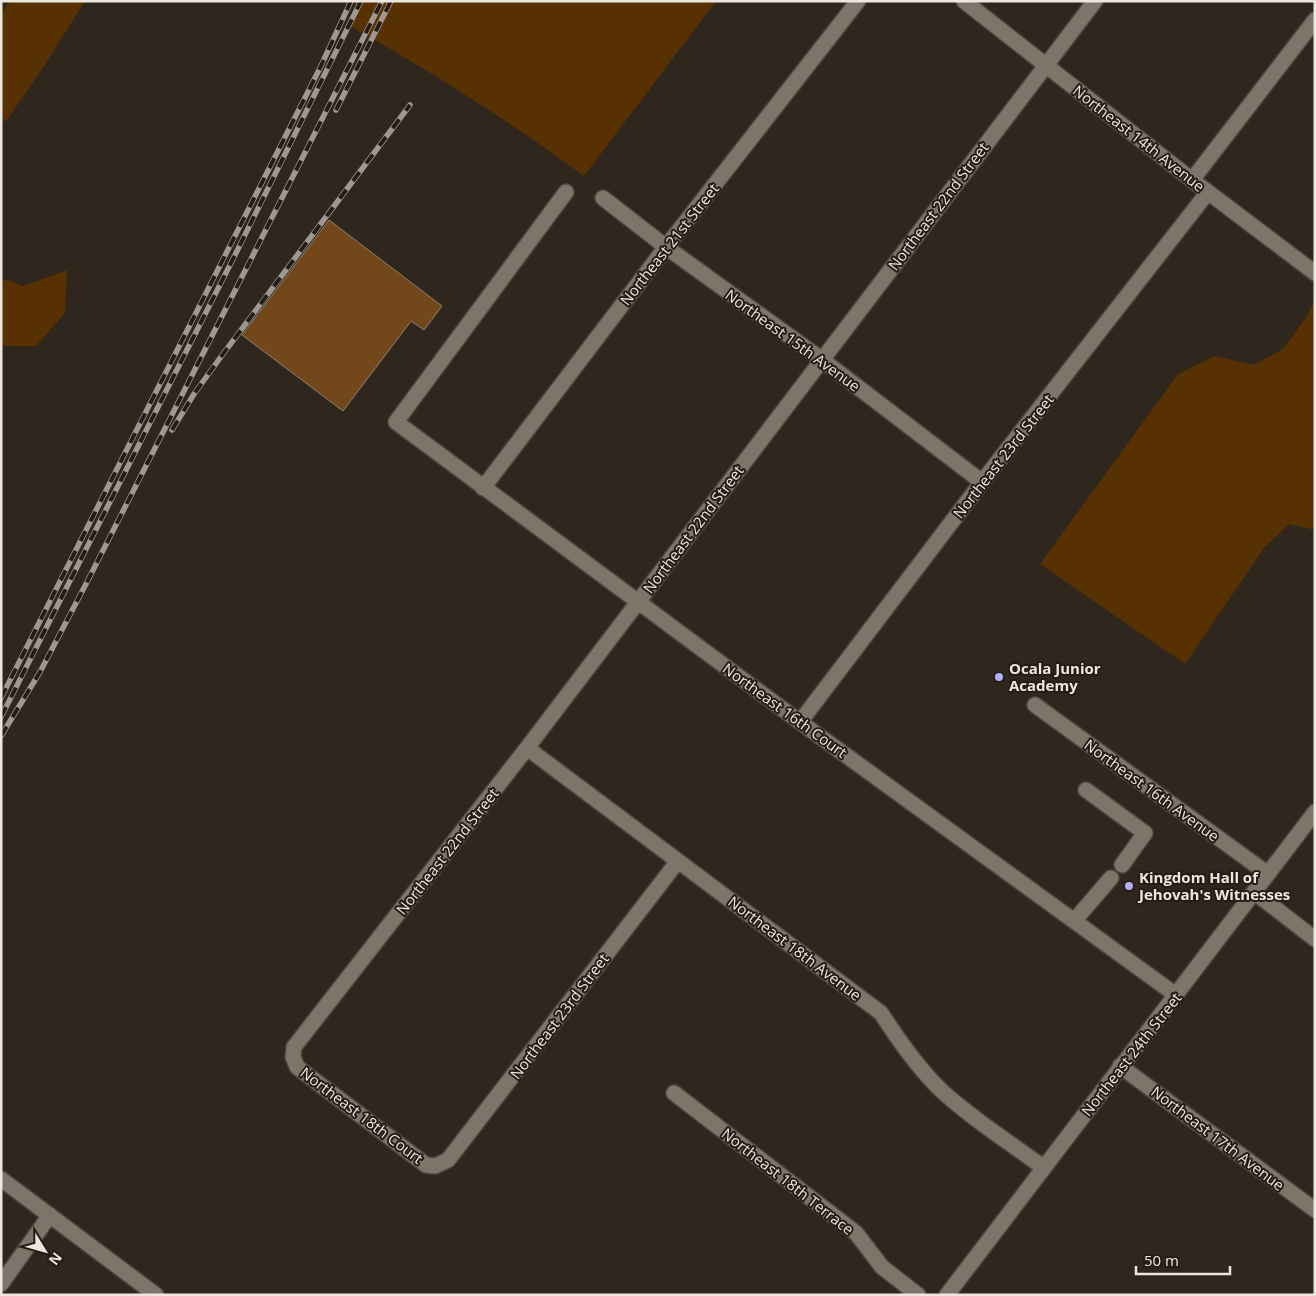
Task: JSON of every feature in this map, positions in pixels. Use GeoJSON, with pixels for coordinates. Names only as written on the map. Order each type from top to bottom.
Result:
{"type":"FeatureCollection","features":[{"type":"Feature","properties":{"kind":"street","name":"Northeast 21st Street"},"geometry":{"type":"LineString","coordinates":[[483,488],[666,246],[858,1]]}},
{"type":"Feature","properties":{"kind":"street","name":"Northeast 14th Avenue"},"geometry":{"type":"LineString","coordinates":[[964,1],[1192,180],[1315,273]]}},
{"type":"Feature","properties":{"kind":"street","name":"Northeast 22nd Street"},"geometry":{"type":"LineString","coordinates":[[293,1057],[294,1047],[527,748],[1095,1]]}},
{"type":"Feature","properties":{"kind":"street"},"geometry":{"type":"LineString","coordinates":[[1192,180],[1315,20]]}},
{"type":"Feature","properties":{"kind":"street","name":"Northeast 16th Court"},"geometry":{"type":"LineString","coordinates":[[566,192],[396,422],[800,722],[1176,995]]}},
{"type":"Feature","properties":{"kind":"street","name":"Northeast 23rd Street"},"geometry":{"type":"LineString","coordinates":[[800,722],[982,482],[1208,192]]}},
{"type":"Feature","properties":{"kind":"street","name":"Northeast 15th Avenue"},"geometry":{"type":"LineString","coordinates":[[603,198],[822,359],[982,482]]}},
{"type":"Feature","properties":{"kind":"street","name":"Northeast 16th Avenue"},"geometry":{"type":"LineString","coordinates":[[1035,705],[1268,874]]}},
{"type":"Feature","properties":{"kind":"street","name":"Northeast 18th Avenue"},"geometry":{"type":"LineString","coordinates":[[527,748],[881,1013],[933,1082],[950,1099],[1044,1168]]}},
{"type":"Feature","properties":{"kind":"street"},"geometry":{"type":"LineString","coordinates":[[1086,790],[1145,833],[1122,865]]}},
{"type":"Feature","properties":{"kind":"street","name":"Northeast 24th Street"},"geometry":{"type":"LineString","coordinates":[[947,1295],[1315,812]]}},
{"type":"Feature","properties":{"kind":"street","name":"Northeast 23rd Street"},"geometry":{"type":"LineString","coordinates":[[435,1166],[448,1160],[678,861]]}},
{"type":"Feature","properties":{"kind":"street"},"geometry":{"type":"LineString","coordinates":[[1074,921],[1111,878]]}},
{"type":"Feature","properties":{"kind":"street"},"geometry":{"type":"LineString","coordinates":[[1254,892],[1315,938]]}},
{"type":"Feature","properties":{"kind":"street","name":"Northeast 18th Court"},"geometry":{"type":"LineString","coordinates":[[293,1057],[298,1067],[426,1164],[435,1166]]}},
{"type":"Feature","properties":{"kind":"street","name":"Northeast 17th Avenue"},"geometry":{"type":"LineString","coordinates":[[1120,1066],[1315,1210]]}},
{"type":"Feature","properties":{"kind":"street","name":"Northeast 18th Terrace"},"geometry":{"type":"LineString","coordinates":[[674,1093],[856,1233],[882,1267],[918,1295]]}},
{"type":"Feature","properties":{"kind":"street"},"geometry":{"type":"LineString","coordinates":[[1,1179],[156,1295]]}},
{"type":"Feature","properties":{"kind":"street"},"geometry":{"type":"LineString","coordinates":[[1,1284],[50,1216]]}},
{"type":"Feature","properties":{"kind":"shaded area"},"geometry":{"type":"Polygon","coordinates":[[[10,1],[85,1],[7,120],[1,122],[1,13],[10,1]]]}},
{"type":"Feature","properties":{"kind":"shaded area"},"geometry":{"type":"Polygon","coordinates":[[[357,1],[716,1],[584,176],[468,97],[348,25],[357,1]]]}},
{"type":"Feature","properties":{"kind":"shaded area"},"geometry":{"type":"Polygon","coordinates":[[[67,270],[65,313],[36,346],[1,346],[1,278],[23,286],[67,270]]]}},
{"type":"Feature","properties":{"kind":"shaded area"},"geometry":{"type":"Polygon","coordinates":[[[1315,300],[1315,530],[1289,524],[1264,548],[1185,664],[1040,564],[1178,374],[1215,356],[1254,365],[1284,348],[1307,316],[1315,300]]]}},
{"type":"Feature","properties":{"kind":"building"},"geometry":{"type":"Polygon","coordinates":[[[329,220],[442,306],[424,330],[411,321],[343,411],[242,335],[329,220]]]}},
{"type":"Feature","properties":{"kind":"railway"},"geometry":{"type":"LineString","coordinates":[[1,698],[320,68],[351,1]]}},
{"type":"Feature","properties":{"kind":"railway"},"geometry":{"type":"LineString","coordinates":[[1,717],[234,257],[361,1]]}},
{"type":"Feature","properties":{"kind":"railway"},"geometry":{"type":"LineString","coordinates":[[1,736],[40,672],[87,582],[382,1]]}},
{"type":"Feature","properties":{"kind":"railway"},"geometry":{"type":"LineString","coordinates":[[336,110],[391,1]]}},
{"type":"Feature","properties":{"kind":"railway"},"geometry":{"type":"LineString","coordinates":[[172,430],[194,394],[220,358],[410,105]]}},
{"type":"Feature","properties":{"kind":"place","name":"Ocala Junior Academy"},"geometry":{"type":"Point","coordinates":[999,677]}},
{"type":"Feature","properties":{"kind":"place","name":"Kingdom Hall of Jehovah's Witnesses"},"geometry":{"type":"Point","coordinates":[1129,886]}}]}
